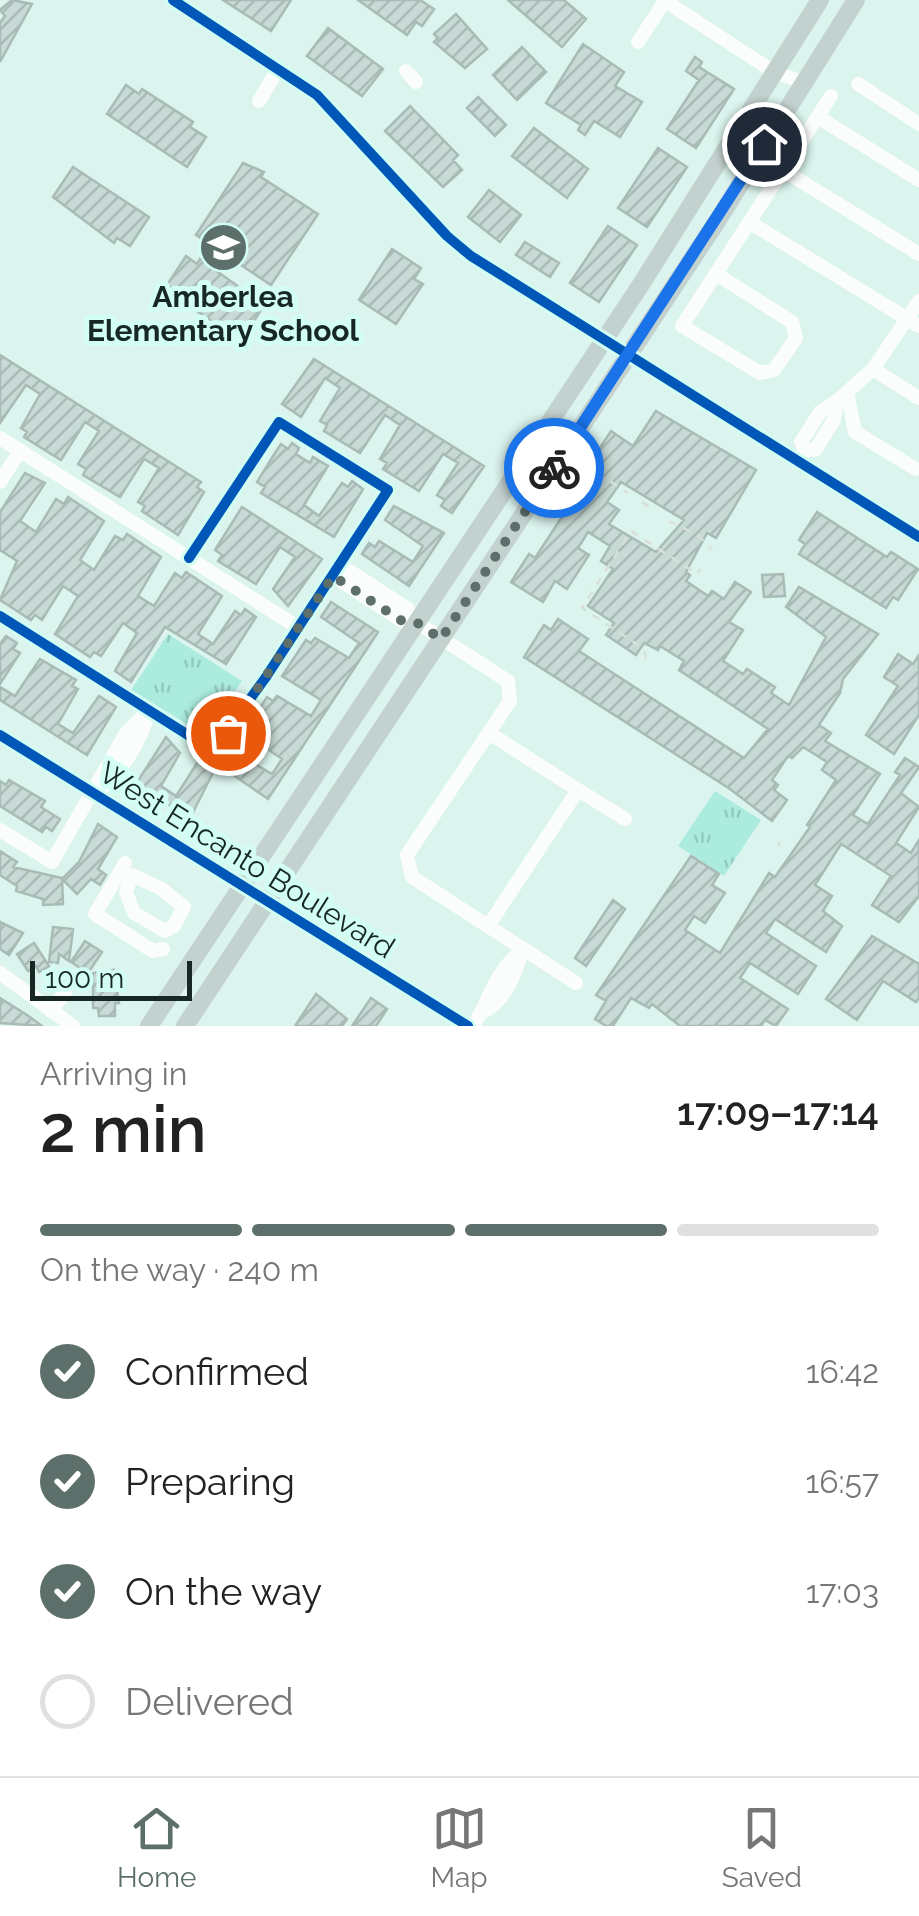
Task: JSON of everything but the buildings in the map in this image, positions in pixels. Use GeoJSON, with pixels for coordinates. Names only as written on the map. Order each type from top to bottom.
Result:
{"type":"FeatureCollection","features":[{"type":"Feature","properties":{"kind":"main road"},"geometry":{"type":"LineString","coordinates":[[149,1026],[603,342],[820,0]]}},
{"type":"Feature","properties":{"kind":"main road"},"geometry":{"type":"LineString","coordinates":[[185,1026],[628,358],[856,0]]}},
{"type":"Feature","properties":{"kind":"street"},"geometry":{"type":"LineString","coordinates":[[173,0],[335,111],[446,236],[628,358],[801,457],[919,538]]}},
{"type":"Feature","properties":{"kind":"street"},"geometry":{"type":"LineString","coordinates":[[638,42],[665,1],[774,72],[802,82]]}},
{"type":"Feature","properties":{"kind":"street"},"geometry":{"type":"LineString","coordinates":[[258,101],[278,69]]}},
{"type":"Feature","properties":{"kind":"street"},"geometry":{"type":"LineString","coordinates":[[858,84],[919,124]]}},
{"type":"Feature","properties":{"kind":"street"},"geometry":{"type":"LineString","coordinates":[[716,274],[792,322],[796,338],[774,370],[760,374],[682,326],[831,96]]}},
{"type":"Feature","properties":{"kind":"street"},"geometry":{"type":"LineString","coordinates":[[818,117],[919,180]]}},
{"type":"Feature","properties":{"kind":"street"},"geometry":{"type":"LineString","coordinates":[[784,170],[919,254]]}},
{"type":"Feature","properties":{"kind":"street"},"geometry":{"type":"LineString","coordinates":[[750,222],[913,322]]}},
{"type":"Feature","properties":{"kind":"street"},"geometry":{"type":"LineString","coordinates":[[801,457],[815,450],[834,420],[842,397],[873,369],[913,322],[919,301]]}},
{"type":"Feature","properties":{"kind":"street"},"geometry":{"type":"LineString","coordinates":[[873,369],[919,398]]}},
{"type":"Feature","properties":{"kind":"street"},"geometry":{"type":"LineString","coordinates":[[842,397],[855,432],[916,468]]}},
{"type":"Feature","properties":{"kind":"street"},"geometry":{"type":"LineString","coordinates":[[0,616],[199,742],[216,744],[299,628],[388,490],[279,422],[188,558]]}},
{"type":"Feature","properties":{"kind":"street"},"geometry":{"type":"LineString","coordinates":[[0,438],[299,628]]}},
{"type":"Feature","properties":{"kind":"street"},"geometry":{"type":"LineString","coordinates":[[0,482],[20,451]]}},
{"type":"Feature","properties":{"kind":"street"},"geometry":{"type":"LineString","coordinates":[[336,570],[373,594],[402,621],[416,622],[508,681],[510,701],[407,855],[406,866],[412,877],[576,983]]}},
{"type":"Feature","properties":{"kind":"street"},"geometry":{"type":"LineString","coordinates":[[0,830],[52,862],[94,795],[98,778],[124,749],[135,720],[149,710]]}},
{"type":"Feature","properties":{"kind":"street"},"geometry":{"type":"LineString","coordinates":[[489,733],[625,819]]}},
{"type":"Feature","properties":{"kind":"street","name":"West Encanto Boulevard"},"geometry":{"type":"LineString","coordinates":[[0,735],[470,1026]]}},
{"type":"Feature","properties":{"kind":"street"},"geometry":{"type":"LineString","coordinates":[[488,926],[578,790]]}},
{"type":"Feature","properties":{"kind":"street"},"geometry":{"type":"LineString","coordinates":[[129,869],[95,914],[153,951],[163,949]]}},
{"type":"Feature","properties":{"kind":"street"},"geometry":{"type":"LineString","coordinates":[[470,1026],[482,1012],[482,1000],[498,987],[504,966],[523,949]]}},
{"type":"Feature","properties":{"kind":"street"},"geometry":{"type":"LineString","coordinates":[[0,973],[74,1026]]}},
{"type":"Feature","properties":{"kind":"street"},"geometry":{"type":"LineString","coordinates":[[51,1011],[65,992]]}},
{"type":"Feature","properties":{"kind":"path"},"geometry":{"type":"LineString","coordinates":[[598,473],[628,493]]}},
{"type":"Feature","properties":{"kind":"path"},"geometry":{"type":"LineString","coordinates":[[642,502],[654,510]]}},
{"type":"Feature","properties":{"kind":"path"},"geometry":{"type":"LineString","coordinates":[[670,521],[699,536],[712,550]]}},
{"type":"Feature","properties":{"kind":"path"},"geometry":{"type":"LineString","coordinates":[[646,659],[644,649],[582,608],[631,531],[697,574],[700,569]]}},
{"type":"Feature","properties":{"kind":"green space"},"geometry":{"type":"Polygon","coordinates":[[[168,634],[242,681],[205,735],[131,690],[168,634]]]}},
{"type":"Feature","properties":{"kind":"green space"},"geometry":{"type":"Polygon","coordinates":[[[715,791],[761,820],[724,876],[678,846],[715,791]]]}},
{"type":"Feature","properties":{"kind":"cycle path"},"geometry":{"type":"LineString","coordinates":[[173,0],[317,95],[447,236],[471,256],[919,537]]}},
{"type":"Feature","properties":{"kind":"cycle path"},"geometry":{"type":"LineString","coordinates":[[0,616],[199,742],[217,744],[266,677],[388,490],[279,422],[189,558]]}},
{"type":"Feature","properties":{"kind":"cycle path"},"geometry":{"type":"LineString","coordinates":[[0,735],[468,1026]]}},
{"type":"Feature","properties":{"kind":"way so far"},"geometry":{"type":"LineString","coordinates":[[228,733],[333,576],[402,621],[416,622],[441,639],[554,468]]}},
{"type":"Feature","properties":{"kind":"place","name":"Amberlea Elementary School"},"geometry":{"type":"Point","coordinates":[223,247]}},
{"type":"Feature","properties":{"kind":"route"},"geometry":{"type":"LineString","coordinates":[[554,468],[764,144]]}}]}
